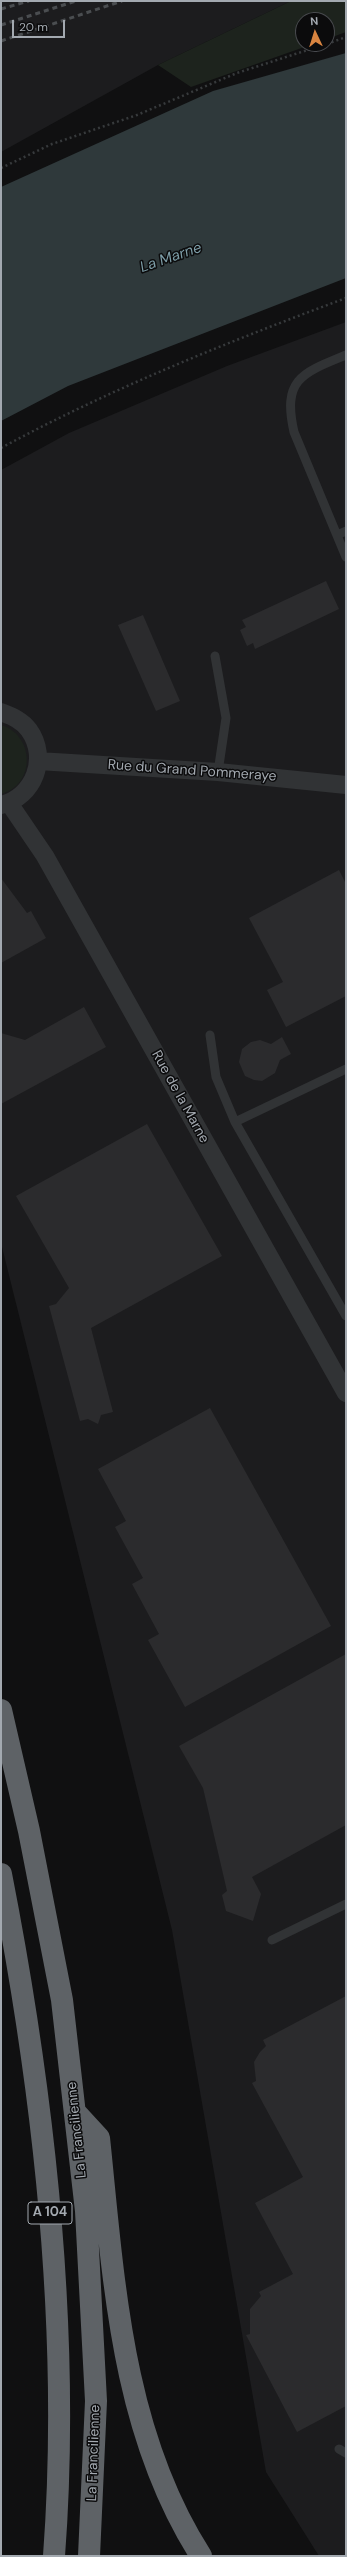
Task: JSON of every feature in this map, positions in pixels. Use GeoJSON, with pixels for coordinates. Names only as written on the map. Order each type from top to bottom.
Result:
{"type":"FeatureCollection","features":[{"type":"Feature","properties":{"kind":"highway","name":"La Francilienne"},"geometry":{"type":"LineString","coordinates":[[1,1710],[29,1831],[62,2000],[76,2113],[86,2211],[96,2401],[89,2556]]}},
{"type":"Feature","properties":{"kind":"highway","name":"A 104"},"geometry":{"type":"LineString","coordinates":[[1,1874],[23,1998],[39,2108],[53,2244],[58,2385],[58,2505],[54,2556]]}},
{"type":"Feature","properties":{"kind":"highway"},"geometry":{"type":"LineString","coordinates":[[76,2113],[99,2138],[124,2356],[149,2450],[186,2533],[201,2556]]}},
{"type":"Feature","properties":{"kind":"street"},"geometry":{"type":"LineString","coordinates":[[1,712],[16,718],[29,730],[36,744],[38,761],[36,774],[30,786],[21,796],[5,804]]}},
{"type":"Feature","properties":{"kind":"street","name":"Rue du Grand Pommeraye"},"geometry":{"type":"LineString","coordinates":[[38,761],[218,772],[346,785]]}},
{"type":"Feature","properties":{"kind":"street","name":"Rue de la Marne"},"geometry":{"type":"LineString","coordinates":[[5,804],[45,856],[346,1393]]}},
{"type":"Feature","properties":{"kind":"lane"},"geometry":{"type":"LineString","coordinates":[[346,355],[314,368],[299,379],[291,394],[289,411],[294,432],[346,557]]}},
{"type":"Feature","properties":{"kind":"lane"},"geometry":{"type":"LineString","coordinates":[[337,535],[346,531]]}},
{"type":"Feature","properties":{"kind":"lane"},"geometry":{"type":"LineString","coordinates":[[215,656],[226,718],[218,772]]}},
{"type":"Feature","properties":{"kind":"lane"},"geometry":{"type":"LineString","coordinates":[[210,1034],[216,1077],[235,1122],[346,1316]]}},
{"type":"Feature","properties":{"kind":"lane"},"geometry":{"type":"LineString","coordinates":[[235,1122],[346,1069]]}},
{"type":"Feature","properties":{"kind":"lane"},"geometry":{"type":"LineString","coordinates":[[272,1940],[346,1904]]}},
{"type":"Feature","properties":{"kind":"path"},"geometry":{"type":"LineString","coordinates":[[335,41],[346,37]]}},
{"type":"Feature","properties":{"kind":"path"},"geometry":{"type":"LineString","coordinates":[[1,168],[52,144],[137,115],[237,73],[302,52]]}},
{"type":"Feature","properties":{"kind":"path"},"geometry":{"type":"LineString","coordinates":[[1,448],[92,400],[233,340],[346,298]]}},
{"type":"Feature","properties":{"kind":"shaded area"},"geometry":{"type":"Polygon","coordinates":[[[1,1],[291,1],[158,65],[1,152],[1,1]]]}},
{"type":"Feature","properties":{"kind":"shaded area"},"geometry":{"type":"Polygon","coordinates":[[[291,1],[346,1],[346,32],[335,36],[335,12],[295,12],[295,50],[191,87],[158,65],[291,1]]]}},
{"type":"Feature","properties":{"kind":"shaded area"},"geometry":{"type":"Polygon","coordinates":[[[346,322],[346,2556],[319,2556],[266,2472],[172,1930],[1,1243],[1,470],[69,433],[227,366],[346,322]]]}},
{"type":"Feature","properties":{"kind":"shaded area"},"geometry":{"type":"Polygon","coordinates":[[[1,725],[12,730],[20,739],[25,749],[27,760],[21,781],[12,789],[1,794],[1,725]]]}},
{"type":"Feature","properties":{"kind":"water","name":"La Marne"},"geometry":{"type":"Polygon","coordinates":[[[346,53],[346,278],[68,386],[1,421],[1,187],[213,91],[346,53]]]}},
{"type":"Feature","properties":{"kind":"building"},"geometry":{"type":"Polygon","coordinates":[[[326,581],[339,609],[255,649],[253,643],[247,646],[240,630],[246,627],[242,620],[326,581]]]}},
{"type":"Feature","properties":{"kind":"building"},"geometry":{"type":"Polygon","coordinates":[[[143,615],[180,701],[156,711],[118,625],[143,615]]]}},
{"type":"Feature","properties":{"kind":"building"},"geometry":{"type":"Polygon","coordinates":[[[339,870],[346,884],[346,996],[286,1027],[267,990],[283,982],[249,918],[339,870]]]}},
{"type":"Feature","properties":{"kind":"building"},"geometry":{"type":"Polygon","coordinates":[[[1,878],[27,913],[31,911],[46,938],[1,963],[1,878]]]}},
{"type":"Feature","properties":{"kind":"building"},"geometry":{"type":"Polygon","coordinates":[[[84,1007],[106,1047],[1,1104],[1,1033],[25,1040],[84,1007]]]}},
{"type":"Feature","properties":{"kind":"building"},"geometry":{"type":"Polygon","coordinates":[[[282,1037],[291,1054],[280,1060],[275,1073],[262,1081],[254,1080],[245,1076],[239,1062],[242,1049],[251,1042],[260,1040],[271,1044],[282,1037]]]}},
{"type":"Feature","properties":{"kind":"building"},"geometry":{"type":"Polygon","coordinates":[[[147,1124],[222,1256],[91,1328],[113,1412],[101,1415],[98,1424],[88,1419],[80,1421],[49,1306],[56,1304],[69,1288],[16,1196],[147,1124]]]}},
{"type":"Feature","properties":{"kind":"building"},"geometry":{"type":"Polygon","coordinates":[[[210,1408],[331,1626],[185,1707],[148,1640],[159,1634],[132,1584],[143,1578],[115,1527],[126,1521],[98,1469],[210,1408]]]}},
{"type":"Feature","properties":{"kind":"building"},"geometry":{"type":"Polygon","coordinates":[[[346,1654],[346,1825],[252,1877],[261,1894],[253,1921],[226,1911],[222,1895],[227,1891],[203,1788],[179,1746],[346,1654]]]}},
{"type":"Feature","properties":{"kind":"building"},"geometry":{"type":"Polygon","coordinates":[[[346,1996],[346,2406],[297,2432],[246,2335],[250,2334],[250,2309],[261,2296],[259,2292],[293,2274],[255,2203],[303,2177],[252,2083],[256,2081],[254,2062],[266,2046],[263,2040],[346,1996]]]}},
{"type":"Feature","properties":{"kind":"railway"},"geometry":{"type":"LineString","coordinates":[[1,9],[29,1]]}},
{"type":"Feature","properties":{"kind":"railway"},"geometry":{"type":"LineString","coordinates":[[1,25],[76,1]]}},
{"type":"Feature","properties":{"kind":"railway"},"geometry":{"type":"LineString","coordinates":[[1,41],[122,1]]}}]}
